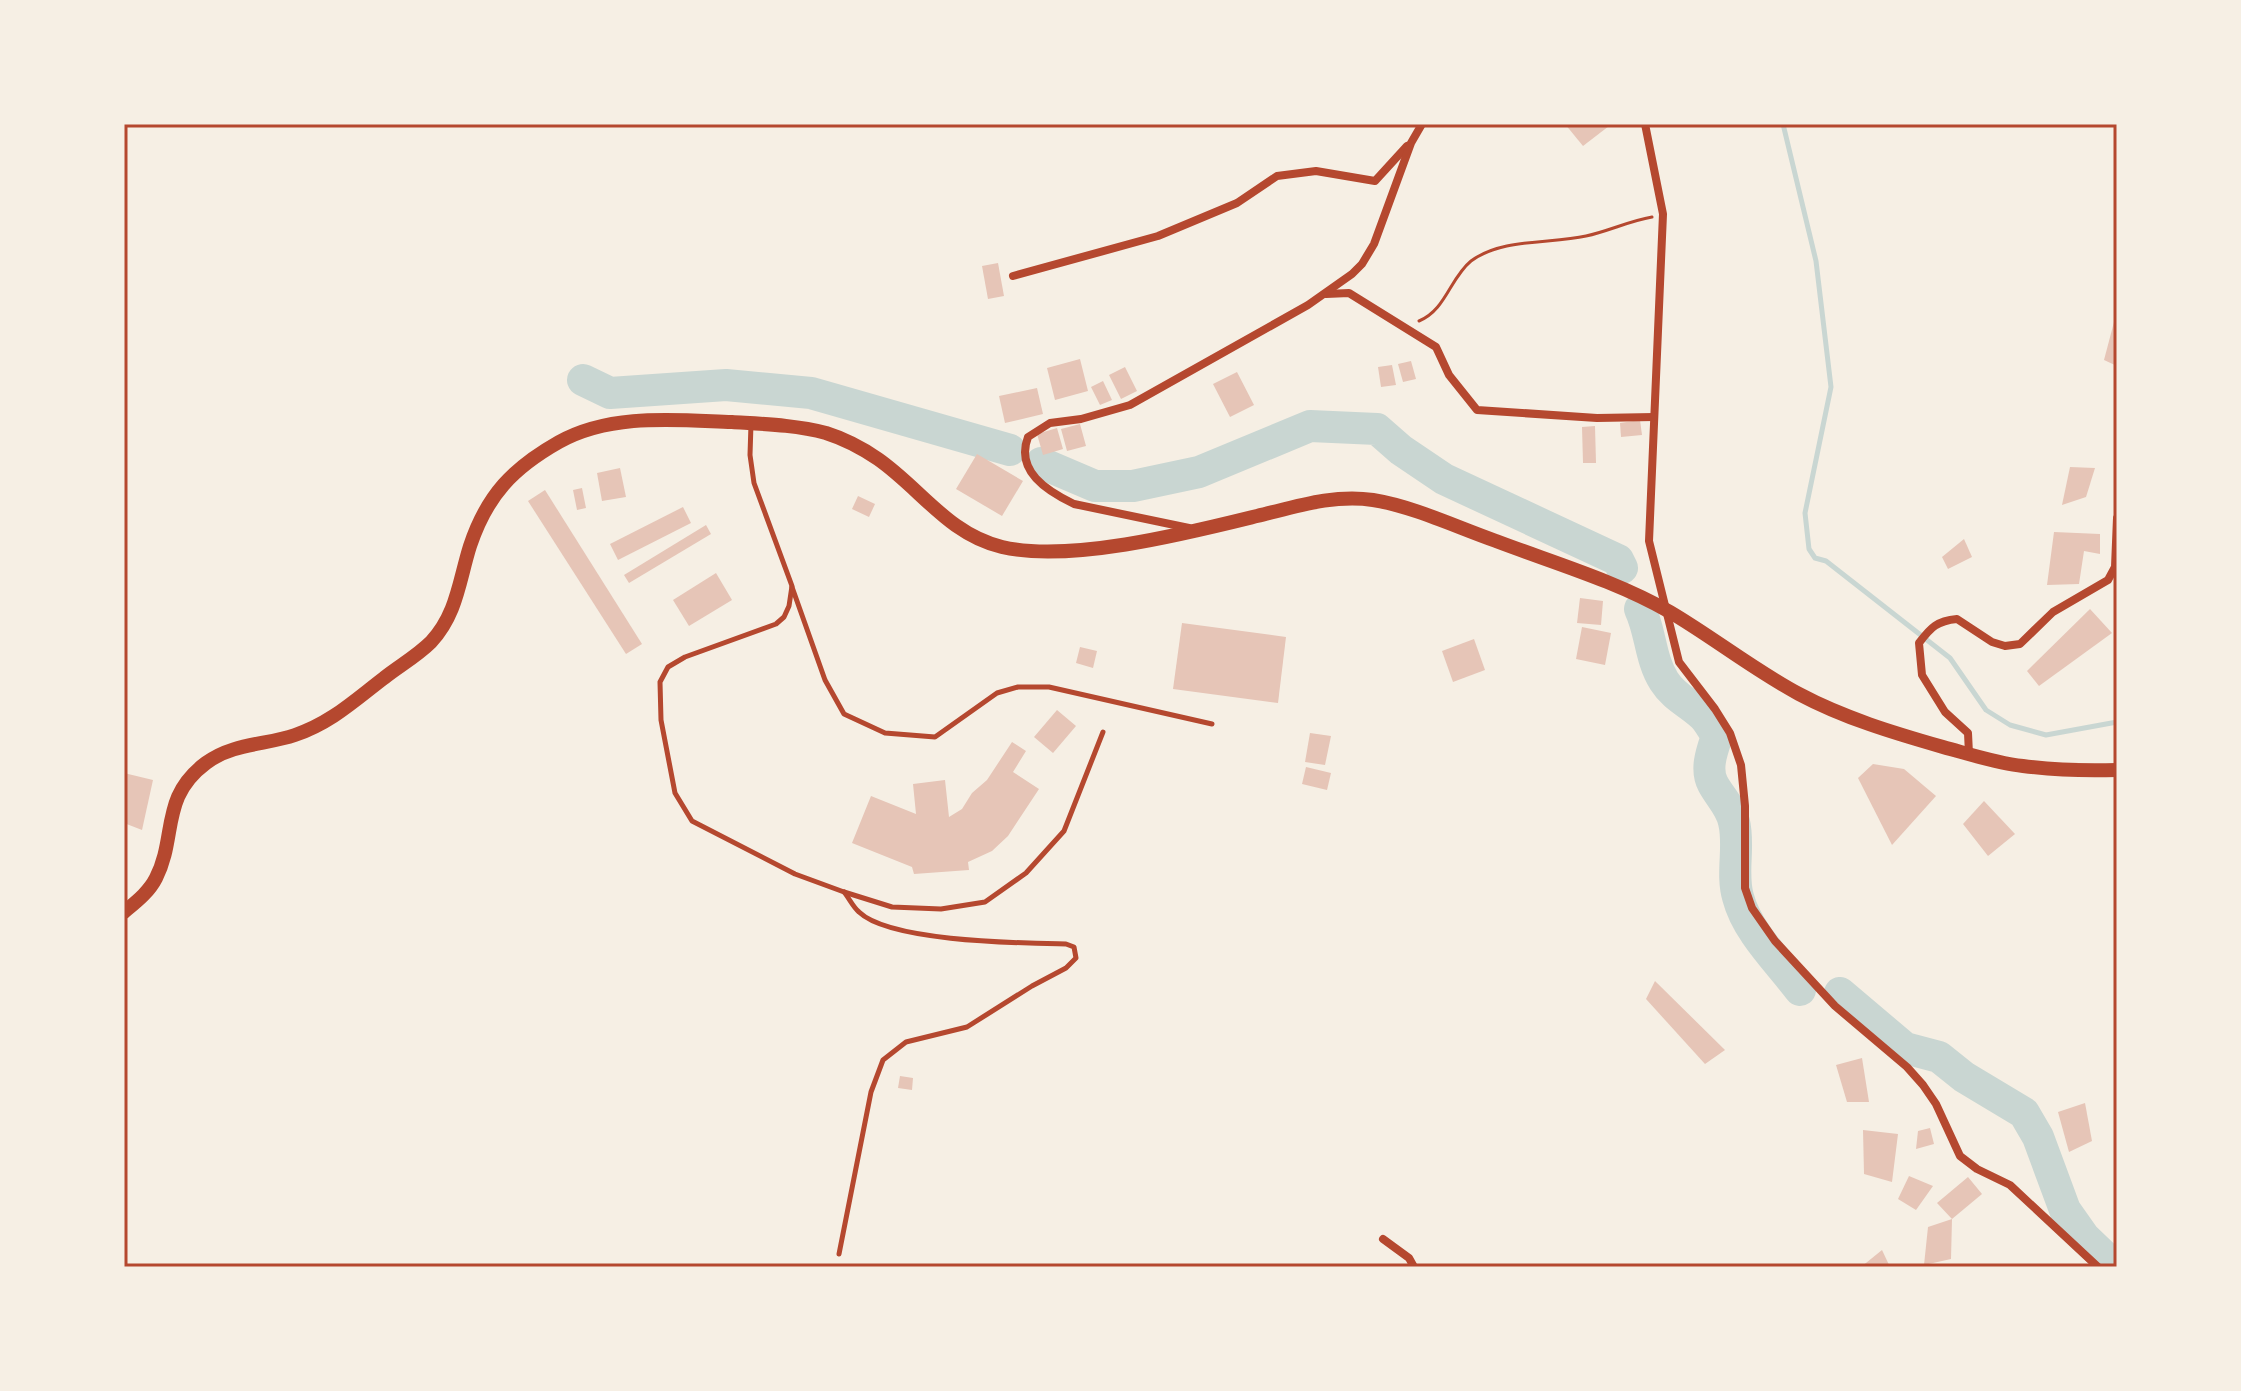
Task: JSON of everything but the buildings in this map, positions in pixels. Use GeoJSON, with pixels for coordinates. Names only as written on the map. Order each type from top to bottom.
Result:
{"type":"FeatureCollection","features":[{"type":"Feature","properties":{"kind":"main road"},"geometry":{"type":"LineString","coordinates":[[124,912],[148,891],[159,873],[178,795],[205,764],[226,751],[289,737],[331,719],[427,647],[449,618],[459,595],[472,541],[492,497],[505,479],[565,438],[615,423],[655,420],[751,423],[808,429],[849,442],[885,464],[955,526],[976,538],[1005,548],[1074,550],[1198,530],[1320,501],[1343,498],[1372,500],[1439,521],[1616,586],[1668,611],[1804,697],[1879,727],[2021,766],[2117,770]]}},
{"type":"Feature","properties":{"kind":"street"},"geometry":{"type":"LineString","coordinates":[[1198,530],[1074,504],[1060,497],[1039,483],[1029,470],[1024,452],[1028,437],[1050,423],[1081,419],[1130,405],[1325,294],[1358,269],[1367,258],[1411,143],[1422,124]]}},
{"type":"Feature","properties":{"kind":"street"},"geometry":{"type":"LineString","coordinates":[[1645,124],[1663,214],[1649,541],[1679,662],[1730,733],[1741,765],[1745,806],[1743,867],[1745,888],[1752,908],[1775,941],[1835,1006],[1907,1067],[1923,1085],[1936,1104],[1960,1156],[1977,1169],[2010,1185],[2098,1267]]}},
{"type":"Feature","properties":{"kind":"street"},"geometry":{"type":"LineString","coordinates":[[1013,276],[1158,236],[1237,203],[1277,176],[1316,171],[1375,181],[1411,143]]}},
{"type":"Feature","properties":{"kind":"street"},"geometry":{"type":"LineString","coordinates":[[1325,294],[1349,293],[1436,347],[1449,375],[1477,410],[1597,418],[1654,417]]}},
{"type":"Feature","properties":{"kind":"street"},"geometry":{"type":"LineString","coordinates":[[1969,754],[1968,733],[1945,712],[1922,675],[1919,643],[1932,625],[1957,619],[1992,642],[2005,646],[2020,644],[2053,612],[2108,580],[2115,567],[2117,518]]}},
{"type":"Feature","properties":{"kind":"street"},"geometry":{"type":"LineString","coordinates":[[1383,1239],[1409,1258],[1414,1267]]}},
{"type":"Feature","properties":{"kind":"lane"},"geometry":{"type":"LineString","coordinates":[[751,423],[750,455],[754,483],[825,680],[844,714],[885,733],[935,737],[997,693],[1018,687],[1049,687],[1212,724]]}},
{"type":"Feature","properties":{"kind":"lane"},"geometry":{"type":"LineString","coordinates":[[792,586],[789,606],[776,624],[685,657],[668,667],[660,682],[661,720],[675,793],[692,821],[795,874],[892,907],[941,909],[985,902],[1026,873],[1064,831],[1103,732]]}},
{"type":"Feature","properties":{"kind":"lane"},"geometry":{"type":"LineString","coordinates":[[839,1254],[871,1092],[883,1060],[906,1042],[967,1027],[1066,968],[1076,958],[1074,947],[1066,944],[936,937],[887,926],[860,914],[844,892]]}},
{"type":"Feature","properties":{"kind":"path"},"geometry":{"type":"LineString","coordinates":[[1395,320],[1417,322],[1428,317],[1436,311],[1468,264],[1492,251],[1575,239],[1663,214]]}},
{"type":"Feature","properties":{"kind":"waterway"},"geometry":{"type":"LineString","coordinates":[[1783,124],[1816,261],[1831,387],[1805,513],[1809,549],[1815,558],[1826,561],[1950,658],[1986,710],[2010,725],[2046,735],[2117,722]]}},
{"type":"Feature","properties":{"kind":"waterway"},"geometry":{"type":"LineString","coordinates":[[583,380],[610,393],[726,385],[811,393],[1010,450]]}},
{"type":"Feature","properties":{"kind":"waterway"},"geometry":{"type":"LineString","coordinates":[[1041,463],[1095,486],[1133,486],[1199,472],[1310,426],[1377,429],[1401,450],[1444,479],[1618,560],[1622,568]]}},
{"type":"Feature","properties":{"kind":"waterway"},"geometry":{"type":"LineString","coordinates":[[1640,609],[1664,681],[1677,696],[1704,717],[1717,736],[1710,772],[1713,784],[1733,817],[1736,888],[1742,910],[1764,946],[1800,990]]}},
{"type":"Feature","properties":{"kind":"waterway"},"geometry":{"type":"LineString","coordinates":[[1840,993],[1905,1048],[1939,1057],[1964,1077],[2024,1113],[2038,1137],[2065,1210],[2084,1237],[2112,1261]]}}]}
